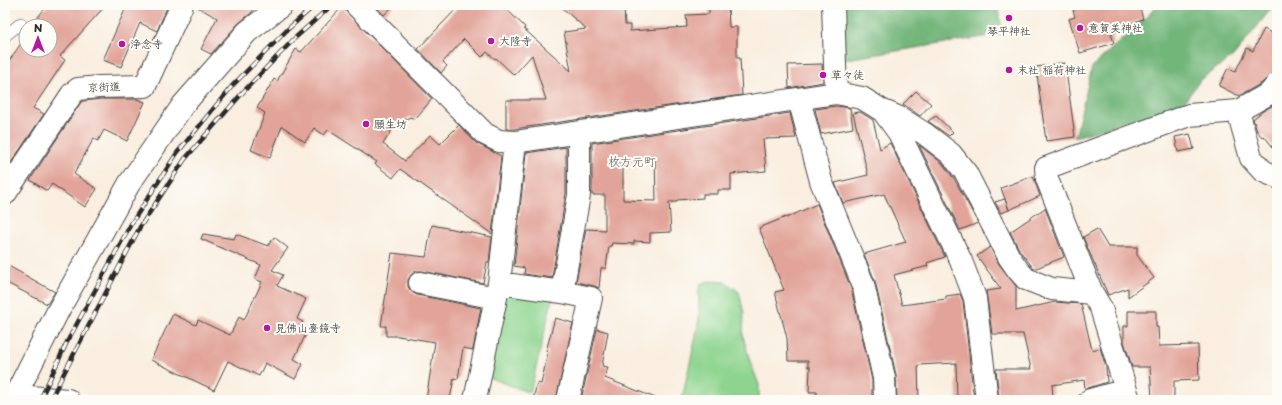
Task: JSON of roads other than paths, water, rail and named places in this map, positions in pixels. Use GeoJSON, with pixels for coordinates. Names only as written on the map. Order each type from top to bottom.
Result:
{"type":"FeatureCollection","features":[{"type":"Feature","properties":{"kind":"street","name":"京街道"},"geometry":{"type":"LineString","coordinates":[[5,194],[72,94],[78,89],[145,86],[182,5]]}},
{"type":"Feature","properties":{"kind":"street"},"geometry":{"type":"LineString","coordinates":[[68,400],[41,397],[11,397],[129,184],[183,105],[247,32],[282,5]]}},
{"type":"Feature","properties":{"kind":"street"},"geometry":{"type":"LineString","coordinates":[[356,5],[485,134],[499,141],[515,142],[579,133],[836,93],[862,98],[882,111],[900,118],[925,134],[951,154],[966,173],[1009,257],[1026,278],[1052,288],[1092,292]]}},
{"type":"Feature","properties":{"kind":"street"},"geometry":{"type":"LineString","coordinates":[[833,5],[836,93]]}},
{"type":"Feature","properties":{"kind":"street"},"geometry":{"type":"LineString","coordinates":[[1090,400],[1128,395],[1101,308],[1092,292],[1046,179],[1046,168],[1189,115],[1238,111],[1270,93],[1277,84]]}},
{"type":"Feature","properties":{"kind":"street"},"geometry":{"type":"LineString","coordinates":[[799,99],[821,181],[863,284],[884,378],[885,400]]}},
{"type":"Feature","properties":{"kind":"street"},"geometry":{"type":"LineString","coordinates":[[882,111],[899,133],[961,261],[975,298],[987,400]]}},
{"type":"Feature","properties":{"kind":"street"},"geometry":{"type":"LineString","coordinates":[[1238,111],[1252,158],[1263,171],[1277,177]]}},
{"type":"Feature","properties":{"kind":"street"},"geometry":{"type":"LineString","coordinates":[[562,292],[579,195],[579,133]]}},
{"type":"Feature","properties":{"kind":"street"},"geometry":{"type":"LineString","coordinates":[[475,400],[497,290],[515,142]]}},
{"type":"Feature","properties":{"kind":"street"},"geometry":{"type":"LineString","coordinates":[[420,282],[497,290],[562,292],[590,298],[568,400]]}},
{"type":"Feature","properties":{"kind":"lane"},"geometry":{"type":"LineString","coordinates":[[5,36],[18,25]]}},
{"type":"Feature","properties":{"kind":"railway"},"geometry":{"type":"LineString","coordinates":[[40,400],[67,342],[131,224],[177,153],[233,85],[288,29],[315,5]]}},
{"type":"Feature","properties":{"kind":"railway"},"geometry":{"type":"LineString","coordinates":[[50,400],[140,227],[185,159],[244,91],[295,38],[332,5]]}},
{"type":"Feature","properties":{"kind":"place","name":"琴平神社"},"geometry":{"type":"Point","coordinates":[1009,18]}},
{"type":"Feature","properties":{"kind":"place","name":"意賀美神社"},"geometry":{"type":"Point","coordinates":[1080,28]}},
{"type":"Feature","properties":{"kind":"place","name":"大隆寺"},"geometry":{"type":"Point","coordinates":[491,41]}},
{"type":"Feature","properties":{"kind":"place","name":"浄念寺"},"geometry":{"type":"Point","coordinates":[122,44]}},
{"type":"Feature","properties":{"kind":"place","name":"末社 稲荷神社"},"geometry":{"type":"Point","coordinates":[1009,70]}},
{"type":"Feature","properties":{"kind":"place","name":"草々徒"},"geometry":{"type":"Point","coordinates":[823,75]}},
{"type":"Feature","properties":{"kind":"place","name":"願生坊"},"geometry":{"type":"Point","coordinates":[366,124]}},
{"type":"Feature","properties":{"kind":"place","name":"見佛山臺鏡寺"},"geometry":{"type":"Point","coordinates":[267,328]}},
{"type":"Feature","properties":{"kind":"district","name":"枚方元町"},"geometry":{"type":"Point","coordinates":[632,162]}}]}
